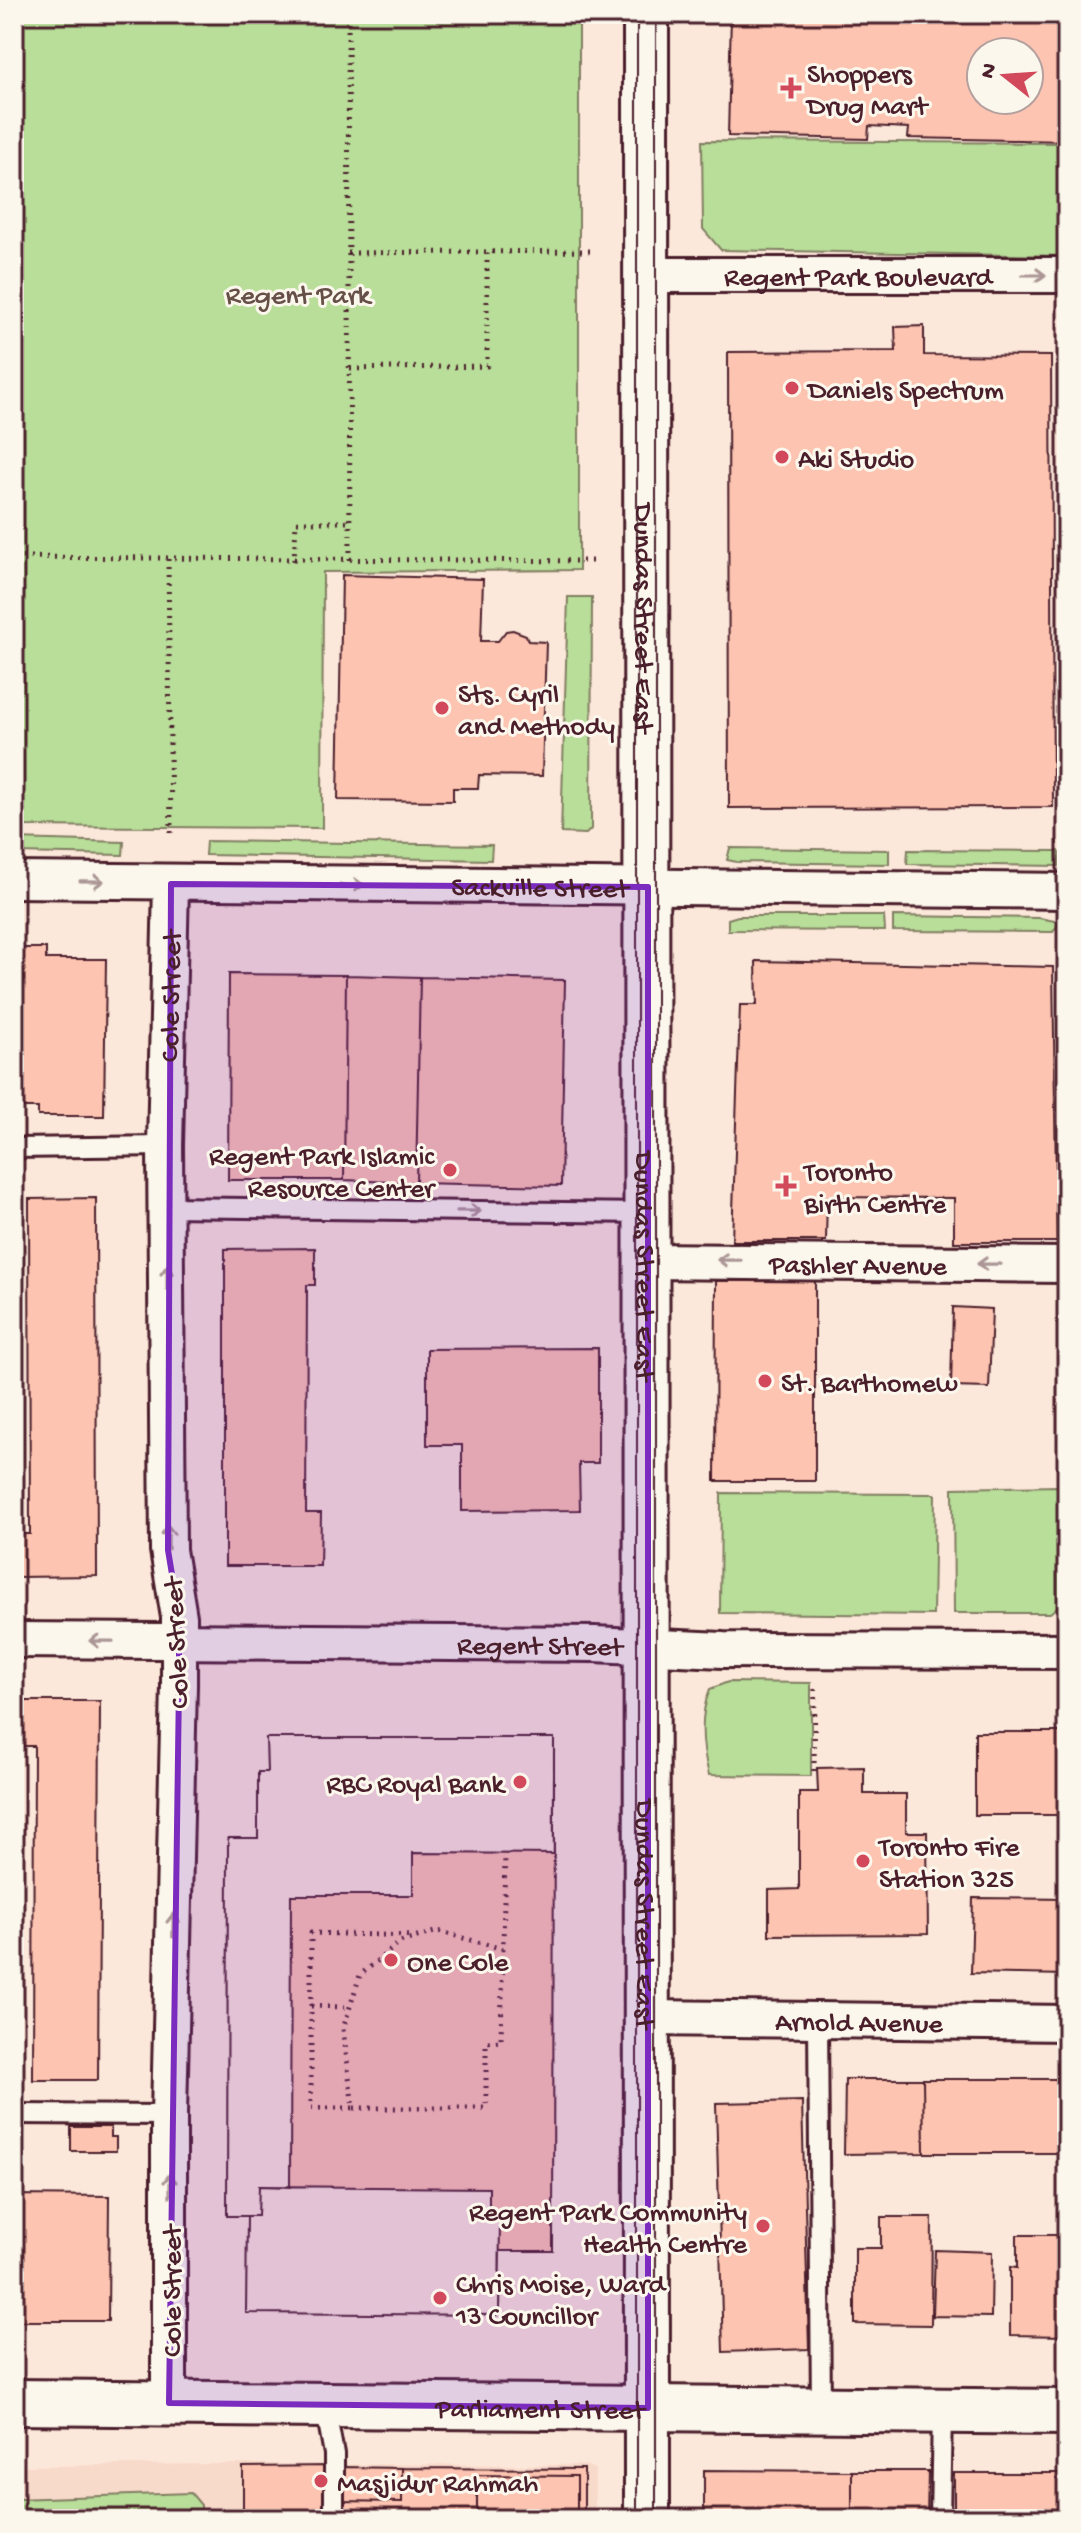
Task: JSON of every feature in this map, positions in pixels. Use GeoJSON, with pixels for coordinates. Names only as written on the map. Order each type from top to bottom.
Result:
{"type":"FeatureCollection","features":[{"type":"Feature","properties":{"kind":"street","name":"Dundas Street East"},"geometry":{"type":"LineString","coordinates":[[646,14],[647,2519]]}},
{"type":"Feature","properties":{"kind":"street","name":"Regent Park Boulevard"},"geometry":{"type":"LineString","coordinates":[[648,275],[1067,275]]}},
{"type":"Feature","properties":{"kind":"street","name":"Sackville Street"},"geometry":{"type":"LineString","coordinates":[[14,880],[1067,891]]}},
{"type":"Feature","properties":{"kind":"street","name":"Cole Street"},"geometry":{"type":"LineString","coordinates":[[169,2403],[169,2115],[179,1642],[179,1617],[168,1550],[165,1146],[171,884]]}},
{"type":"Feature","properties":{"kind":"street","name":"Pashler Avenue"},"geometry":{"type":"LineString","coordinates":[[648,1261],[1067,1265]]}},
{"type":"Feature","properties":{"kind":"street","name":"Regent Street"},"geometry":{"type":"LineString","coordinates":[[14,1640],[648,1646],[723,1650],[1067,1651]]}},
{"type":"Feature","properties":{"kind":"street","name":"Arnold Avenue"},"geometry":{"type":"LineString","coordinates":[[649,2018],[1067,2023]]}},
{"type":"Feature","properties":{"kind":"street","name":"Parliament Street"},"geometry":{"type":"LineString","coordinates":[[14,2402],[1067,2412]]}},
{"type":"Feature","properties":{"kind":"lane"},"geometry":{"type":"LineString","coordinates":[[14,1148],[165,1146]]}},
{"type":"Feature","properties":{"kind":"lane"},"geometry":{"type":"LineString","coordinates":[[167,1207],[648,1213]]}},
{"type":"Feature","properties":{"kind":"lane"},"geometry":{"type":"LineString","coordinates":[[818,2021],[821,2410]]}},
{"type":"Feature","properties":{"kind":"lane"},"geometry":{"type":"LineString","coordinates":[[14,2114],[169,2115]]}},
{"type":"Feature","properties":{"kind":"lane"},"geometry":{"type":"LineString","coordinates":[[325,2406],[334,2454],[334,2519]]}},
{"type":"Feature","properties":{"kind":"lane"},"geometry":{"type":"LineString","coordinates":[[940,2519],[942,2411]]}},
{"type":"Feature","properties":{"kind":"path"},"geometry":{"type":"LineString","coordinates":[[348,14],[350,561]]}},
{"type":"Feature","properties":{"kind":"path"},"geometry":{"type":"LineString","coordinates":[[348,253],[592,251]]}},
{"type":"Feature","properties":{"kind":"path"},"geometry":{"type":"LineString","coordinates":[[350,369],[487,366],[487,252]]}},
{"type":"Feature","properties":{"kind":"path"},"geometry":{"type":"LineString","coordinates":[[294,561],[296,522],[350,522]]}},
{"type":"Feature","properties":{"kind":"path"},"geometry":{"type":"LineString","coordinates":[[14,557],[592,561]]}},
{"type":"Feature","properties":{"kind":"path"},"geometry":{"type":"LineString","coordinates":[[168,559],[171,835]]}},
{"type":"Feature","properties":{"kind":"path"},"geometry":{"type":"LineString","coordinates":[[814,1771],[815,1677]]}},
{"type":"Feature","properties":{"kind":"path"},"geometry":{"type":"LineString","coordinates":[[421,1937],[311,1933],[311,2108],[486,2108],[486,2042],[501,2041],[505,1853]]}},
{"type":"Feature","properties":{"kind":"path"},"geometry":{"type":"LineString","coordinates":[[353,2108],[343,2029],[360,1975],[400,1942],[438,1931],[503,1949]]}},
{"type":"Feature","properties":{"kind":"path"},"geometry":{"type":"LineString","coordinates":[[311,2006],[349,2007]]}},
{"type":"Feature","properties":{"kind":"highlighted area"},"geometry":{"type":"Polygon","coordinates":[[[171,884],[648,887],[648,2408],[169,2403],[179,1685],[179,1617],[168,1550],[171,884]]]}},
{"type":"Feature","properties":{"kind":"shaded area"},"geometry":{"type":"Polygon","coordinates":[[[585,2465],[595,2469],[595,2519],[14,2519],[14,2466],[585,2465]]]}},
{"type":"Feature","properties":{"kind":"green space","name":"Regent Park"},"geometry":{"type":"Polygon","coordinates":[[[14,14],[579,14],[579,570],[323,572],[322,828],[14,826],[14,14]]]}},
{"type":"Feature","properties":{"kind":"green space"},"geometry":{"type":"Polygon","coordinates":[[[702,141],[1067,143],[1067,256],[721,250],[703,229],[702,141]]]}},
{"type":"Feature","properties":{"kind":"green space"},"geometry":{"type":"Polygon","coordinates":[[[568,597],[592,597],[591,829],[586,834],[561,833],[568,597]]]}},
{"type":"Feature","properties":{"kind":"green space"},"geometry":{"type":"Polygon","coordinates":[[[14,839],[124,842],[123,855],[14,853],[14,839]]]}},
{"type":"Feature","properties":{"kind":"green space"},"geometry":{"type":"Polygon","coordinates":[[[206,841],[492,845],[491,860],[205,855],[206,841]]]}},
{"type":"Feature","properties":{"kind":"green space"},"geometry":{"type":"Polygon","coordinates":[[[730,848],[889,850],[889,864],[737,862],[727,860],[730,848]]]}},
{"type":"Feature","properties":{"kind":"green space"},"geometry":{"type":"Polygon","coordinates":[[[908,850],[1059,851],[1059,866],[907,864],[908,850]]]}},
{"type":"Feature","properties":{"kind":"green space"},"geometry":{"type":"Polygon","coordinates":[[[738,916],[884,916],[885,931],[728,930],[728,919],[738,916]]]}},
{"type":"Feature","properties":{"kind":"green space"},"geometry":{"type":"Polygon","coordinates":[[[893,916],[1039,918],[1060,922],[1053,932],[893,931],[893,916]]]}},
{"type":"Feature","properties":{"kind":"green space"},"geometry":{"type":"Polygon","coordinates":[[[1059,1486],[1060,1605],[1050,1613],[954,1613],[953,1488],[1059,1486]]]}},
{"type":"Feature","properties":{"kind":"green space"},"geometry":{"type":"Polygon","coordinates":[[[721,1493],[935,1494],[933,1615],[720,1613],[721,1493]]]}},
{"type":"Feature","properties":{"kind":"green space"},"geometry":{"type":"Polygon","coordinates":[[[728,1682],[811,1683],[811,1776],[709,1775],[703,1743],[704,1710],[710,1689],[728,1682]]]}},
{"type":"Feature","properties":{"kind":"green space"},"geometry":{"type":"Polygon","coordinates":[[[191,2493],[201,2505],[201,2519],[14,2519],[14,2499],[191,2493]]]}},
{"type":"Feature","properties":{"kind":"building"},"geometry":{"type":"Polygon","coordinates":[[[731,14],[1067,14],[1067,141],[908,138],[909,128],[869,126],[868,139],[728,136],[731,14]]]}},
{"type":"Feature","properties":{"kind":"building","name":"Daniels Spectrum"},"geometry":{"type":"Polygon","coordinates":[[[924,326],[924,355],[1051,356],[1053,807],[729,808],[728,352],[896,351],[895,327],[924,326]]]}},
{"type":"Feature","properties":{"kind":"building","name":"Sts. Cyril and Methody"},"geometry":{"type":"Polygon","coordinates":[[[342,575],[483,579],[481,641],[498,641],[506,631],[513,630],[526,635],[528,641],[546,642],[542,776],[479,775],[478,788],[453,788],[453,801],[338,800],[342,575]]]}},
{"type":"Feature","properties":{"kind":"building"},"geometry":{"type":"Polygon","coordinates":[[[14,948],[46,948],[46,959],[106,959],[104,1116],[38,1116],[38,1108],[14,1108],[14,948]]]}},
{"type":"Feature","properties":{"kind":"building"},"geometry":{"type":"Polygon","coordinates":[[[756,961],[1053,967],[1057,1242],[954,1242],[954,1198],[827,1197],[826,1241],[732,1241],[740,1005],[757,1005],[756,961]]]}},
{"type":"Feature","properties":{"kind":"building"},"geometry":{"type":"Polygon","coordinates":[[[229,974],[346,975],[344,1180],[228,1180],[229,974]]]}},
{"type":"Feature","properties":{"kind":"building"},"geometry":{"type":"Polygon","coordinates":[[[346,975],[420,977],[416,1183],[344,1180],[346,975]]]}},
{"type":"Feature","properties":{"kind":"building"},"geometry":{"type":"Polygon","coordinates":[[[420,977],[565,980],[561,1186],[416,1183],[420,977]]]}},
{"type":"Feature","properties":{"kind":"building"},"geometry":{"type":"Polygon","coordinates":[[[96,1198],[97,1576],[16,1577],[16,1534],[30,1534],[29,1199],[96,1198]]]}},
{"type":"Feature","properties":{"kind":"building"},"geometry":{"type":"Polygon","coordinates":[[[315,1248],[315,1285],[307,1285],[306,1513],[321,1513],[320,1566],[225,1566],[225,1249],[315,1248]]]}},
{"type":"Feature","properties":{"kind":"building","name":"St. Barthomew"},"geometry":{"type":"Polygon","coordinates":[[[716,1281],[815,1281],[815,1481],[715,1481],[716,1281]]]}},
{"type":"Feature","properties":{"kind":"building"},"geometry":{"type":"Polygon","coordinates":[[[953,1307],[992,1309],[989,1388],[951,1387],[953,1307]]]}},
{"type":"Feature","properties":{"kind":"building"},"geometry":{"type":"Polygon","coordinates":[[[598,1348],[598,1463],[579,1463],[580,1510],[462,1511],[462,1445],[427,1445],[427,1349],[598,1348]]]}},
{"type":"Feature","properties":{"kind":"building"},"geometry":{"type":"Polygon","coordinates":[[[20,1701],[100,1701],[98,2080],[33,2080],[34,1746],[20,1746],[20,1701]]]}},
{"type":"Feature","properties":{"kind":"building"},"geometry":{"type":"Polygon","coordinates":[[[975,1732],[1067,1732],[1067,1815],[975,1815],[975,1732]]]}},
{"type":"Feature","properties":{"kind":"building"},"geometry":{"type":"Polygon","coordinates":[[[266,1738],[554,1738],[554,1854],[413,1853],[413,1895],[291,1895],[290,2187],[259,2186],[258,2216],[227,2216],[228,1838],[258,1838],[258,1772],[267,1772],[266,1738]]]}},
{"type":"Feature","properties":{"kind":"building","name":"One Cole"},"geometry":{"type":"Polygon","coordinates":[[[266,1738],[554,1738],[553,2251],[500,2251],[499,2315],[246,2313],[247,2216],[227,2216],[228,1838],[258,1838],[258,1772],[267,1772],[266,1738]]]}},
{"type":"Feature","properties":{"kind":"building","name":"Toronto Fire Station 325"},"geometry":{"type":"Polygon","coordinates":[[[864,1767],[864,1794],[906,1794],[906,1832],[927,1832],[928,1934],[769,1935],[769,1890],[799,1889],[799,1792],[818,1792],[817,1768],[864,1767]]]}},
{"type":"Feature","properties":{"kind":"building"},"geometry":{"type":"Polygon","coordinates":[[[973,1898],[1067,1899],[1067,1975],[971,1973],[973,1898]]]}},
{"type":"Feature","properties":{"kind":"building"},"geometry":{"type":"Polygon","coordinates":[[[845,2079],[923,2079],[924,2153],[844,2154],[845,2079]]]}},
{"type":"Feature","properties":{"kind":"building"},"geometry":{"type":"Polygon","coordinates":[[[923,2079],[1067,2079],[1067,2153],[924,2153],[923,2079]]]}},
{"type":"Feature","properties":{"kind":"building","name":"Regent Park Community Health Centre"},"geometry":{"type":"Polygon","coordinates":[[[802,2101],[809,2349],[723,2352],[716,2103],[802,2101]]]}},
{"type":"Feature","properties":{"kind":"building"},"geometry":{"type":"Polygon","coordinates":[[[71,2127],[111,2127],[111,2137],[116,2137],[116,2151],[71,2151],[71,2127]]]}},
{"type":"Feature","properties":{"kind":"building"},"geometry":{"type":"Polygon","coordinates":[[[259,2186],[489,2188],[489,2216],[500,2216],[499,2315],[246,2313],[247,2216],[258,2216],[259,2186]]]}},
{"type":"Feature","properties":{"kind":"building"},"geometry":{"type":"Polygon","coordinates":[[[14,2195],[109,2196],[108,2321],[14,2321],[14,2195]]]}},
{"type":"Feature","properties":{"kind":"building"},"geometry":{"type":"Polygon","coordinates":[[[881,2217],[932,2217],[931,2325],[855,2324],[855,2248],[881,2248],[881,2217]]]}},
{"type":"Feature","properties":{"kind":"building"},"geometry":{"type":"Polygon","coordinates":[[[1017,2235],[1063,2235],[1067,2336],[1010,2335],[1010,2267],[1017,2268],[1017,2235]]]}},
{"type":"Feature","properties":{"kind":"building"},"geometry":{"type":"Polygon","coordinates":[[[935,2250],[992,2252],[991,2317],[933,2316],[935,2250]]]}},
{"type":"Feature","properties":{"kind":"building"},"geometry":{"type":"Polygon","coordinates":[[[329,2466],[330,2519],[243,2519],[243,2467],[329,2466]]]}},
{"type":"Feature","properties":{"kind":"building"},"geometry":{"type":"Polygon","coordinates":[[[341,2467],[402,2468],[402,2502],[340,2501],[341,2467]]]}},
{"type":"Feature","properties":{"kind":"building"},"geometry":{"type":"Polygon","coordinates":[[[402,2468],[584,2469],[584,2519],[577,2519],[577,2476],[477,2475],[477,2519],[340,2519],[340,2501],[402,2502],[402,2468]]]}},
{"type":"Feature","properties":{"kind":"building"},"geometry":{"type":"Polygon","coordinates":[[[704,2470],[852,2471],[852,2519],[704,2519],[704,2470]]]}},
{"type":"Feature","properties":{"kind":"building"},"geometry":{"type":"Polygon","coordinates":[[[852,2471],[928,2471],[927,2519],[852,2518],[852,2471]]]}},
{"type":"Feature","properties":{"kind":"building"},"geometry":{"type":"Polygon","coordinates":[[[954,2473],[1067,2473],[1067,2519],[954,2519],[954,2473]]]}},
{"type":"Feature","properties":{"kind":"building"},"geometry":{"type":"Polygon","coordinates":[[[477,2475],[577,2476],[577,2519],[477,2519],[477,2475]]]}},
{"type":"Feature","properties":{"kind":"tram line"},"geometry":{"type":"LineString","coordinates":[[637,14],[637,2519]]}},
{"type":"Feature","properties":{"kind":"tram line"},"geometry":{"type":"LineString","coordinates":[[656,14],[656,2519]]}},
{"type":"Feature","properties":{"kind":"place","name":"Shoppers Drug Mart"},"geometry":{"type":"Point","coordinates":[791,88]}},
{"type":"Feature","properties":{"kind":"place","name":"Daniels Spectrum"},"geometry":{"type":"Point","coordinates":[792,388]}},
{"type":"Feature","properties":{"kind":"place","name":"Aki Studio"},"geometry":{"type":"Point","coordinates":[782,457]}},
{"type":"Feature","properties":{"kind":"place","name":"Sts. Cyril and Methody"},"geometry":{"type":"Point","coordinates":[442,708]}},
{"type":"Feature","properties":{"kind":"place","name":"Regent Park Islamic Resource Center"},"geometry":{"type":"Point","coordinates":[450,1170]}},
{"type":"Feature","properties":{"kind":"place","name":"Toronto Birth Centre"},"geometry":{"type":"Point","coordinates":[786,1186]}},
{"type":"Feature","properties":{"kind":"place","name":"St. Barthomew"},"geometry":{"type":"Point","coordinates":[765,1381]}},
{"type":"Feature","properties":{"kind":"place","name":"RBC Royal Bank"},"geometry":{"type":"Point","coordinates":[520,1782]}},
{"type":"Feature","properties":{"kind":"place","name":"Toronto Fire Station 325"},"geometry":{"type":"Point","coordinates":[863,1861]}},
{"type":"Feature","properties":{"kind":"place","name":"One Cole"},"geometry":{"type":"Point","coordinates":[391,1960]}},
{"type":"Feature","properties":{"kind":"place","name":"Regent Park Community Health Centre"},"geometry":{"type":"Point","coordinates":[763,2226]}},
{"type":"Feature","properties":{"kind":"place","name":"Chris Moise, Ward 13 Councillor"},"geometry":{"type":"Point","coordinates":[440,2298]}},
{"type":"Feature","properties":{"kind":"place","name":"Masjidur Rahmah"},"geometry":{"type":"Point","coordinates":[321,2481]}}]}
